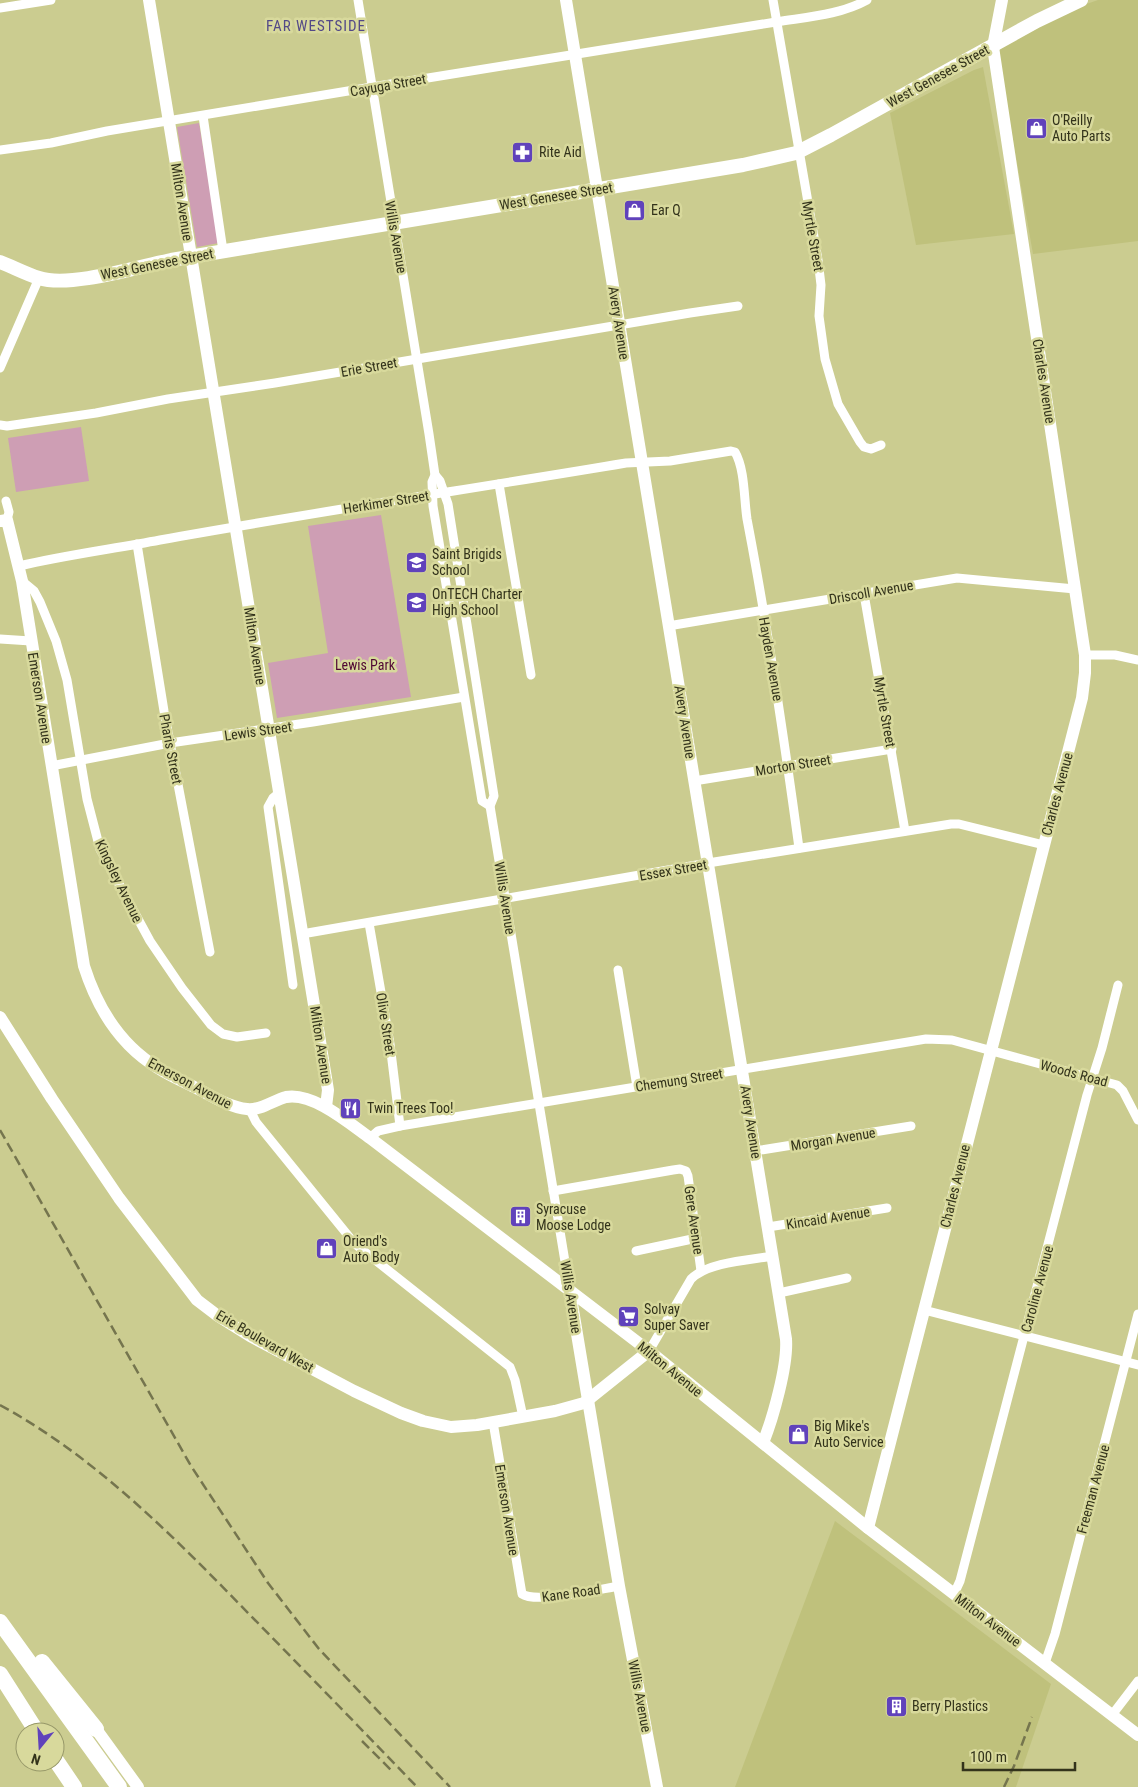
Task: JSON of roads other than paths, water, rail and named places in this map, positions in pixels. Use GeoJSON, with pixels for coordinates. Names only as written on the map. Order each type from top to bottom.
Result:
{"type":"FeatureCollection","features":[{"type":"Feature","properties":{"kind":"highway"},"geometry":{"type":"LineString","coordinates":[[0,1614],[28,1644],[96,1729]]}},
{"type":"Feature","properties":{"kind":"highway"},"geometry":{"type":"LineString","coordinates":[[0,1622],[119,1787]]}},
{"type":"Feature","properties":{"kind":"highway"},"geometry":{"type":"LineString","coordinates":[[0,1674],[31,1722]]}},
{"type":"Feature","properties":{"kind":"highway"},"geometry":{"type":"LineString","coordinates":[[64,1772],[74,1787]]}},
{"type":"Feature","properties":{"kind":"main road","name":"West Genesee Street"},"geometry":{"type":"LineString","coordinates":[[0,262],[39,278],[65,281],[83,279],[192,256],[743,165],[799,151],[993,47],[1037,21],[1081,0]]}},
{"type":"Feature","properties":{"kind":"street"},"geometry":{"type":"LineString","coordinates":[[0,8],[51,0]]}},
{"type":"Feature","properties":{"kind":"street","name":"Milton Avenue"},"geometry":{"type":"LineString","coordinates":[[149,0],[328,1090],[326,1107],[370,1138],[649,1351],[868,1528],[1138,1735]]}},
{"type":"Feature","properties":{"kind":"street","name":"Willis Avenue"},"geometry":{"type":"LineString","coordinates":[[358,0],[435,475],[445,493],[494,796],[490,806],[587,1400],[619,1586],[657,1787]]}},
{"type":"Feature","properties":{"kind":"street","name":"Avery Avenue"},"geometry":{"type":"LineString","coordinates":[[566,0],[787,1349],[763,1443]]}},
{"type":"Feature","properties":{"kind":"street","name":"Myrtle Street"},"geometry":{"type":"LineString","coordinates":[[773,0],[821,285],[819,316],[824,360],[838,404],[864,447],[871,449],[881,445]]}},
{"type":"Feature","properties":{"kind":"street","name":"Cayuga Street"},"geometry":{"type":"LineString","coordinates":[[0,150],[840,11],[867,0]]}},
{"type":"Feature","properties":{"kind":"street","name":"Charles Avenue"},"geometry":{"type":"LineString","coordinates":[[868,1528],[1082,698],[1085,672],[1085,655],[993,47],[1002,0]]}},
{"type":"Feature","properties":{"kind":"street"},"geometry":{"type":"LineString","coordinates":[[203,116],[223,251]]}},
{"type":"Feature","properties":{"kind":"street"},"geometry":{"type":"LineString","coordinates":[[0,368],[39,278]]}},
{"type":"Feature","properties":{"kind":"street","name":"Erie Street"},"geometry":{"type":"LineString","coordinates":[[0,425],[8,426],[96,413],[168,399],[738,306]]}},
{"type":"Feature","properties":{"kind":"street","name":"Herkimer Street"},"geometry":{"type":"LineString","coordinates":[[19,566],[62,556],[236,526],[626,463],[670,461],[731,451],[737,454],[741,470]]}},
{"type":"Feature","properties":{"kind":"street","name":"Hayden Avenue"},"geometry":{"type":"LineString","coordinates":[[741,470],[799,848]]}},
{"type":"Feature","properties":{"kind":"street","name":"Willis Avenue"},"geometry":{"type":"LineString","coordinates":[[435,475],[432,482],[432,494],[464,697],[482,801],[490,806]]}},
{"type":"Feature","properties":{"kind":"street"},"geometry":{"type":"LineString","coordinates":[[499,484],[531,675]]}},
{"type":"Feature","properties":{"kind":"street","name":"Emerson Avenue"},"geometry":{"type":"LineString","coordinates":[[6,501],[9,512],[4,520],[22,581],[84,966],[92,990],[104,1012],[127,1044],[158,1068],[233,1107],[250,1110],[259,1125],[355,1244],[510,1367],[515,1380],[523,1417]]}},
{"type":"Feature","properties":{"kind":"street","name":"Pharis Street"},"geometry":{"type":"LineString","coordinates":[[137,544],[170,743],[210,952]]}},
{"type":"Feature","properties":{"kind":"street","name":"Driscoll Avenue"},"geometry":{"type":"LineString","coordinates":[[668,626],[957,578],[1075,589]]}},
{"type":"Feature","properties":{"kind":"street","name":"Kingsley Avenue"},"geometry":{"type":"LineString","coordinates":[[22,581],[34,591],[56,641],[67,680],[87,799],[100,849],[162,960],[215,1028],[223,1034],[237,1037],[266,1033]]}},
{"type":"Feature","properties":{"kind":"street","name":"Myrtle Street"},"geometry":{"type":"LineString","coordinates":[[864,594],[905,831]]}},
{"type":"Feature","properties":{"kind":"street"},"geometry":{"type":"LineString","coordinates":[[0,639],[31,642]]}},
{"type":"Feature","properties":{"kind":"street"},"geometry":{"type":"LineString","coordinates":[[1085,655],[1115,654],[1138,660]]}},
{"type":"Feature","properties":{"kind":"street","name":"Lewis Street"},"geometry":{"type":"LineString","coordinates":[[51,766],[170,743],[464,697]]}},
{"type":"Feature","properties":{"kind":"street","name":"Morton Street"},"geometry":{"type":"LineString","coordinates":[[694,781],[892,749]]}},
{"type":"Feature","properties":{"kind":"street"},"geometry":{"type":"LineString","coordinates":[[279,793],[273,798],[268,807],[293,985]]}},
{"type":"Feature","properties":{"kind":"street","name":"Essex Street"},"geometry":{"type":"LineString","coordinates":[[302,934],[799,848],[959,824],[1044,845]]}},
{"type":"Feature","properties":{"kind":"street","name":"Olive Street"},"geometry":{"type":"LineString","coordinates":[[369,923],[390,1044],[400,1126]]}},
{"type":"Feature","properties":{"kind":"street"},"geometry":{"type":"LineString","coordinates":[[618,970],[637,1086]]}},
{"type":"Feature","properties":{"kind":"street","name":"Caroline Avenue"},"geometry":{"type":"LineString","coordinates":[[954,1594],[960,1581],[970,1544],[1118,984]]}},
{"type":"Feature","properties":{"kind":"street","name":"Erie Boulevard West"},"geometry":{"type":"LineString","coordinates":[[0,1017],[119,1198],[197,1300],[250,1336],[354,1391],[423,1421],[452,1426],[493,1422],[571,1407],[587,1400],[649,1351]]}},
{"type":"Feature","properties":{"kind":"street","name":"Chemung Street"},"geometry":{"type":"LineString","coordinates":[[370,1138],[378,1131],[400,1126],[926,1039],[947,1039],[990,1051]]}},
{"type":"Feature","properties":{"kind":"street","name":"Woods Road"},"geometry":{"type":"LineString","coordinates":[[990,1051],[1117,1084],[1123,1091],[1138,1120]]}},
{"type":"Feature","properties":{"kind":"street"},"geometry":{"type":"LineString","coordinates":[[250,1110],[290,1097],[314,1101],[326,1107]]}},
{"type":"Feature","properties":{"kind":"street","name":"Morgan Avenue"},"geometry":{"type":"LineString","coordinates":[[755,1151],[911,1126]]}},
{"type":"Feature","properties":{"kind":"street","name":"Gere Avenue"},"geometry":{"type":"LineString","coordinates":[[553,1191],[680,1169],[686,1171],[688,1176],[701,1271],[718,1265],[773,1256]]}},
{"type":"Feature","properties":{"kind":"street","name":"Kincaid Avenue"},"geometry":{"type":"LineString","coordinates":[[768,1227],[887,1208]]}},
{"type":"Feature","properties":{"kind":"street"},"geometry":{"type":"LineString","coordinates":[[636,1251],[696,1238]]}},
{"type":"Feature","properties":{"kind":"street"},"geometry":{"type":"LineString","coordinates":[[649,1351],[691,1279],[701,1271]]}},
{"type":"Feature","properties":{"kind":"street"},"geometry":{"type":"LineString","coordinates":[[779,1292],[847,1278]]}},
{"type":"Feature","properties":{"kind":"street"},"geometry":{"type":"LineString","coordinates":[[924,1310],[1138,1366]]}},
{"type":"Feature","properties":{"kind":"street","name":"Freeman Avenue"},"geometry":{"type":"LineString","coordinates":[[1045,1663],[1055,1634],[1138,1314]]}},
{"type":"Feature","properties":{"kind":"street","name":"Emerson Avenue"},"geometry":{"type":"LineString","coordinates":[[493,1422],[520,1590],[524,1596]]}},
{"type":"Feature","properties":{"kind":"street","name":"Kane Road"},"geometry":{"type":"LineString","coordinates":[[524,1596],[534,1598],[564,1595],[619,1586]]}},
{"type":"Feature","properties":{"kind":"street"},"geometry":{"type":"LineString","coordinates":[[1112,1716],[1138,1681]]}},
{"type":"Feature","properties":{"kind":"street"},"geometry":{"type":"LineString","coordinates":[[96,1729],[138,1787]]}},
{"type":"Feature","properties":{"kind":"railway"},"geometry":{"type":"LineString","coordinates":[[0,1130],[191,1466],[268,1583],[319,1649],[450,1787]]}},
{"type":"Feature","properties":{"kind":"railway"},"geometry":{"type":"LineString","coordinates":[[0,1405],[36,1426],[69,1449],[102,1474],[164,1529],[417,1787]]}},
{"type":"Feature","properties":{"kind":"railway"},"geometry":{"type":"LineString","coordinates":[[1004,1787],[1032,1717]]}},
{"type":"Feature","properties":{"kind":"railway"},"geometry":{"type":"LineString","coordinates":[[362,1741],[392,1771]]}},
{"type":"Feature","properties":{"kind":"place","name":"O'Reilly Auto Parts"},"geometry":{"type":"Point","coordinates":[1036,128]}},
{"type":"Feature","properties":{"kind":"place","name":"Rite Aid"},"geometry":{"type":"Point","coordinates":[523,152]}},
{"type":"Feature","properties":{"kind":"place","name":"Ear Q"},"geometry":{"type":"Point","coordinates":[635,210]}},
{"type":"Feature","properties":{"kind":"place","name":"Saint Brigids School"},"geometry":{"type":"Point","coordinates":[416,562]}},
{"type":"Feature","properties":{"kind":"place","name":"OnTECH Charter High School"},"geometry":{"type":"Point","coordinates":[416,602]}},
{"type":"Feature","properties":{"kind":"place","name":"Twin Trees Too!"},"geometry":{"type":"Point","coordinates":[351,1108]}},
{"type":"Feature","properties":{"kind":"place","name":"Syracuse Moose Lodge"},"geometry":{"type":"Point","coordinates":[520,1217]}},
{"type":"Feature","properties":{"kind":"place","name":"Oriend's Auto Body"},"geometry":{"type":"Point","coordinates":[327,1249]}},
{"type":"Feature","properties":{"kind":"place","name":"Solvay Super Saver"},"geometry":{"type":"Point","coordinates":[628,1317]}},
{"type":"Feature","properties":{"kind":"place","name":"Big Mike's Auto Service"},"geometry":{"type":"Point","coordinates":[798,1434]}},
{"type":"Feature","properties":{"kind":"place","name":"Berry Plastics"},"geometry":{"type":"Point","coordinates":[896,1706]}},
{"type":"Feature","properties":{"kind":"district","name":"FAR WESTSIDE"},"geometry":{"type":"Point","coordinates":[316,26]}},
{"type":"Feature","properties":{"kind":"park label","name":"Lewis Park"},"geometry":{"type":"Point","coordinates":[365,665]}}]}
